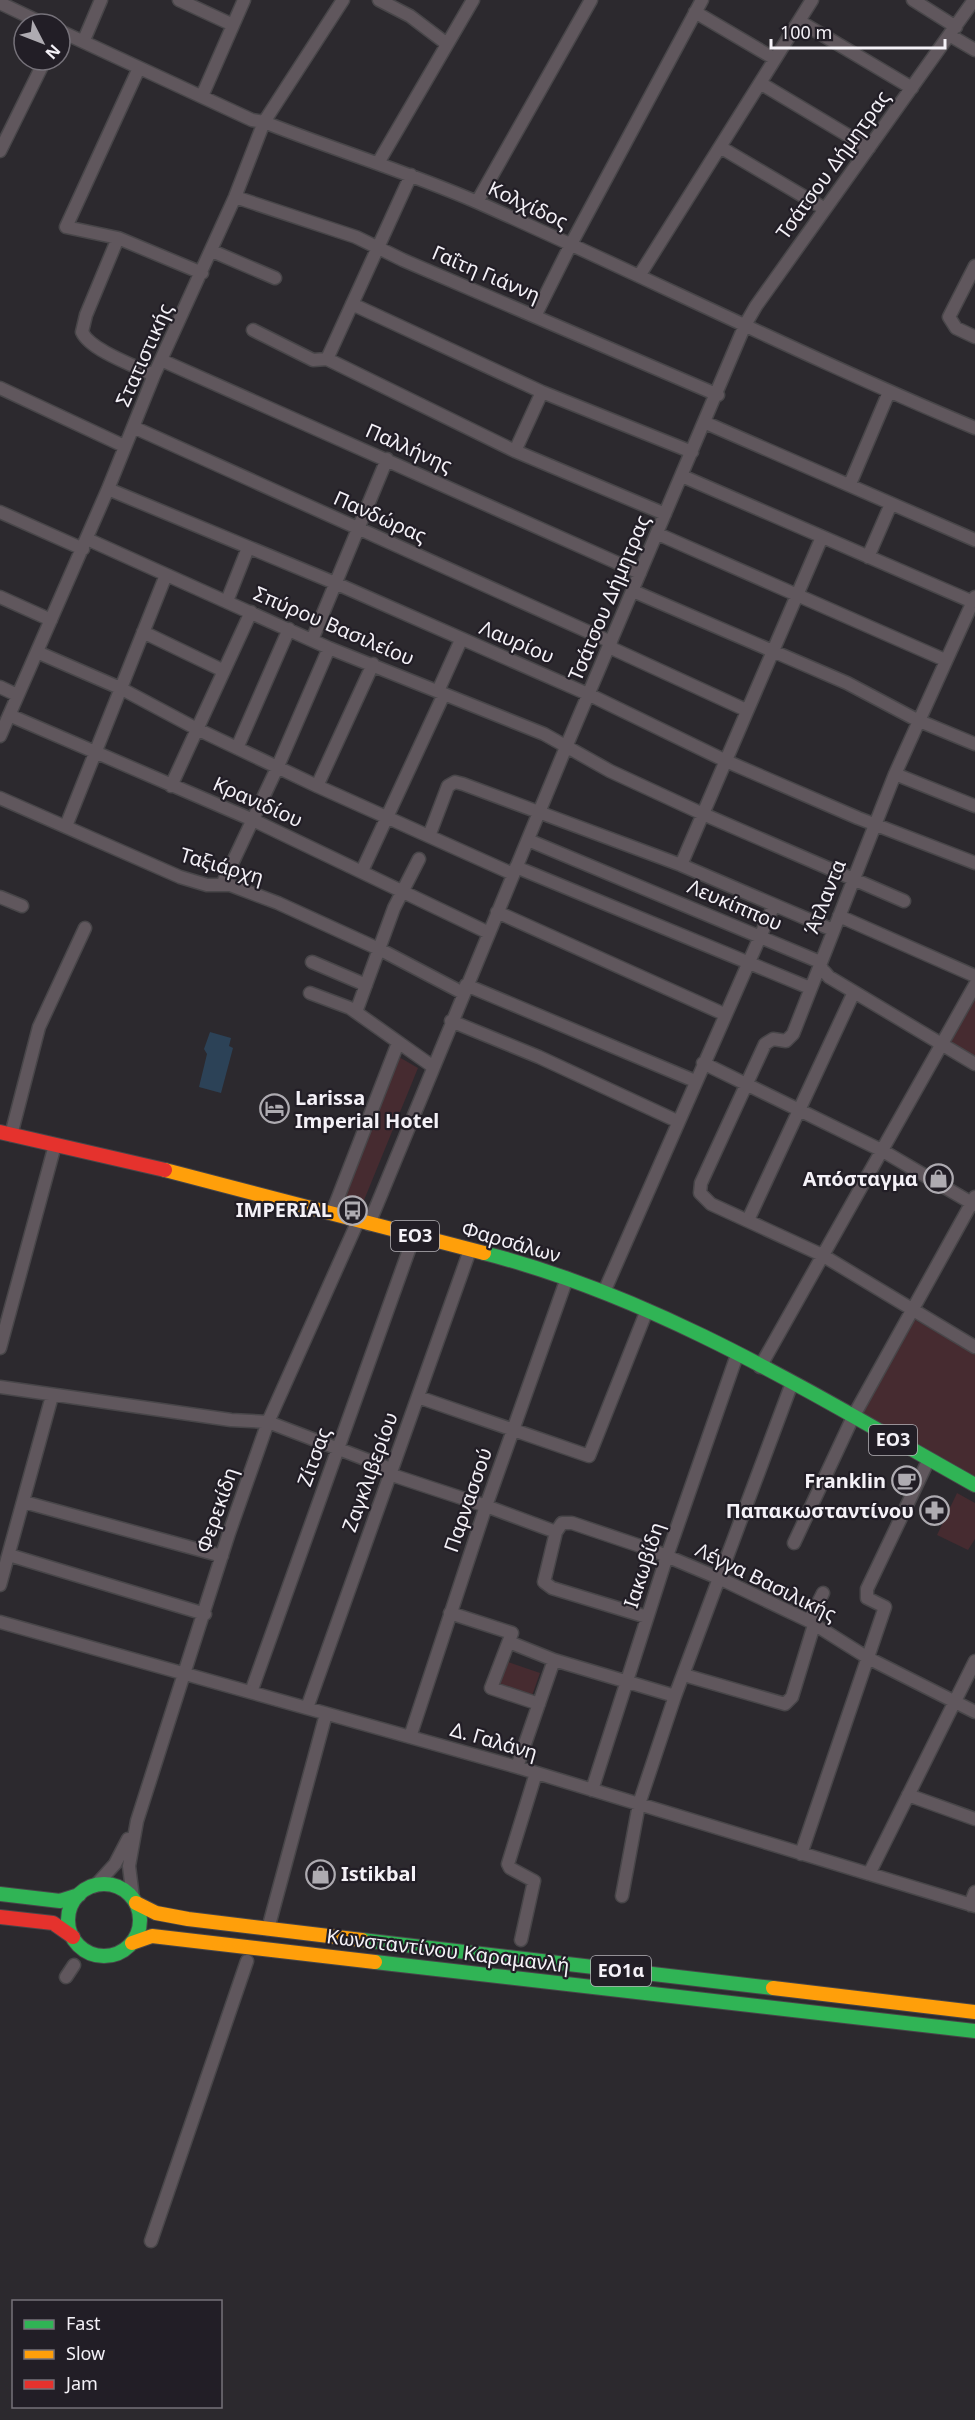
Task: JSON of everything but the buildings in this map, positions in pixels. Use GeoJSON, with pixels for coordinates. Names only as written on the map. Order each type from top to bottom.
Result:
{"type":"FeatureCollection","features":[{"type":"Feature","properties":{"kind":"main road","name":"Φαρσάλων"},"geometry":{"type":"LineString","coordinates":[[5,1134],[174,1172],[567,1278],[647,1310],[737,1355],[975,1485]]}},
{"type":"Feature","properties":{"kind":"main road"},"geometry":{"type":"LineString","coordinates":[[0,1894],[60,1901],[79,1895],[95,1886]]}},
{"type":"Feature","properties":{"kind":"main road","name":"ΕΟ1α"},"geometry":{"type":"LineString","coordinates":[[95,1886],[113,1886],[124,1890],[135,1901]]}},
{"type":"Feature","properties":{"kind":"main road"},"geometry":{"type":"LineString","coordinates":[[72,1937],[69,1917],[72,1905],[79,1895]]}},
{"type":"Feature","properties":{"kind":"main road","name":"Κωνσταντίνου Καραμανλή"},"geometry":{"type":"LineString","coordinates":[[135,1901],[169,1916],[975,2012]]}},
{"type":"Feature","properties":{"kind":"main road"},"geometry":{"type":"LineString","coordinates":[[132,1943],[140,1921],[135,1901]]}},
{"type":"Feature","properties":{"kind":"main road","name":"ΕΟ1α"},"geometry":{"type":"LineString","coordinates":[[0,1917],[53,1923],[87,1952],[99,1956],[120,1953],[132,1943]]}},
{"type":"Feature","properties":{"kind":"main road","name":"Κωνσταντίνου Καραμανλή"},"geometry":{"type":"LineString","coordinates":[[132,1943],[152,1936],[975,2031]]}},
{"type":"Feature","properties":{"kind":"street"},"geometry":{"type":"LineString","coordinates":[[84,40],[101,0]]}},
{"type":"Feature","properties":{"kind":"street"},"geometry":{"type":"LineString","coordinates":[[179,0],[233,25]]}},
{"type":"Feature","properties":{"kind":"street"},"geometry":{"type":"LineString","coordinates":[[202,96],[243,0]]}},
{"type":"Feature","properties":{"kind":"street","name":"Στατιστικής"},"geometry":{"type":"LineString","coordinates":[[0,736],[85,544],[153,375],[202,273],[235,197],[264,122],[343,0]]}},
{"type":"Feature","properties":{"kind":"street"},"geometry":{"type":"LineString","coordinates":[[379,0],[410,16],[447,44]]}},
{"type":"Feature","properties":{"kind":"street"},"geometry":{"type":"LineString","coordinates":[[378,163],[473,0]]}},
{"type":"Feature","properties":{"kind":"street"},"geometry":{"type":"LineString","coordinates":[[477,202],[591,0]]}},
{"type":"Feature","properties":{"kind":"street"},"geometry":{"type":"LineString","coordinates":[[535,316],[702,0]]}},
{"type":"Feature","properties":{"kind":"street"},"geometry":{"type":"LineString","coordinates":[[639,276],[812,0]]}},
{"type":"Feature","properties":{"kind":"street"},"geometry":{"type":"LineString","coordinates":[[913,0],[975,50]]}},
{"type":"Feature","properties":{"kind":"street","name":"Τσάτσου Δήμητρας"},"geometry":{"type":"LineString","coordinates":[[364,1222],[489,933],[665,514],[718,395],[745,325],[756,306],[974,0]]}},
{"type":"Feature","properties":{"kind":"street"},"geometry":{"type":"LineString","coordinates":[[0,3],[19,12]]}},
{"type":"Feature","properties":{"kind":"street"},"geometry":{"type":"LineString","coordinates":[[695,12],[775,59]]}},
{"type":"Feature","properties":{"kind":"street"},"geometry":{"type":"LineString","coordinates":[[799,21],[912,88]]}},
{"type":"Feature","properties":{"kind":"street","name":"Κολχίδος"},"geometry":{"type":"LineString","coordinates":[[72,36],[252,120],[264,122],[411,175],[477,202],[889,392],[975,428]]}},
{"type":"Feature","properties":{"kind":"street"},"geometry":{"type":"LineString","coordinates":[[139,68],[66,227],[118,238],[202,273]]}},
{"type":"Feature","properties":{"kind":"street"},"geometry":{"type":"LineString","coordinates":[[0,151],[39,72]]}},
{"type":"Feature","properties":{"kind":"street"},"geometry":{"type":"LineString","coordinates":[[760,83],[868,148]]}},
{"type":"Feature","properties":{"kind":"street"},"geometry":{"type":"LineString","coordinates":[[720,147],[825,209]]}},
{"type":"Feature","properties":{"kind":"street"},"geometry":{"type":"LineString","coordinates":[[327,359],[377,245],[411,175]]}},
{"type":"Feature","properties":{"kind":"street","name":"Γαΐτη Γιάννη"},"geometry":{"type":"LineString","coordinates":[[235,197],[377,245],[403,260],[718,395]]}},
{"type":"Feature","properties":{"kind":"street"},"geometry":{"type":"LineString","coordinates":[[118,238],[86,315],[82,332],[85,338],[104,351],[153,375]]}},
{"type":"Feature","properties":{"kind":"street"},"geometry":{"type":"LineString","coordinates":[[212,250],[275,278]]}},
{"type":"Feature","properties":{"kind":"street"},"geometry":{"type":"LineString","coordinates":[[975,266],[949,311],[950,322],[975,337]]}},
{"type":"Feature","properties":{"kind":"street"},"geometry":{"type":"LineString","coordinates":[[352,304],[542,392],[692,452]]}},
{"type":"Feature","properties":{"kind":"street"},"geometry":{"type":"LineString","coordinates":[[253,330],[313,360],[327,359],[515,451],[665,514]]}},
{"type":"Feature","properties":{"kind":"street","name":"Παλλήνης"},"geometry":{"type":"LineString","coordinates":[[161,360],[640,573]]}},
{"type":"Feature","properties":{"kind":"street"},"geometry":{"type":"LineString","coordinates":[[0,388],[124,446]]}},
{"type":"Feature","properties":{"kind":"street"},"geometry":{"type":"LineString","coordinates":[[515,451],[542,392]]}},
{"type":"Feature","properties":{"kind":"street"},"geometry":{"type":"LineString","coordinates":[[850,484],[889,392]]}},
{"type":"Feature","properties":{"kind":"street"},"geometry":{"type":"LineString","coordinates":[[706,423],[975,540]]}},
{"type":"Feature","properties":{"kind":"street","name":"Πανδώρας"},"geometry":{"type":"LineString","coordinates":[[133,427],[610,644],[747,710]]}},
{"type":"Feature","properties":{"kind":"street"},"geometry":{"type":"LineString","coordinates":[[312,640],[387,459]]}},
{"type":"Feature","properties":{"kind":"street"},"geometry":{"type":"LineString","coordinates":[[682,476],[868,557],[974,600]]}},
{"type":"Feature","properties":{"kind":"street","name":"Λαυρίου"},"geometry":{"type":"LineString","coordinates":[[108,489],[335,583],[590,695],[726,761],[875,825],[975,863]]}},
{"type":"Feature","properties":{"kind":"street"},"geometry":{"type":"LineString","coordinates":[[868,557],[891,504]]}},
{"type":"Feature","properties":{"kind":"street","name":"Σπύρου Βασιλείου"},"geometry":{"type":"LineString","coordinates":[[0,512],[166,574],[329,648],[544,734],[703,814],[854,877],[904,901]]}},
{"type":"Feature","properties":{"kind":"street"},"geometry":{"type":"LineString","coordinates":[[658,534],[945,660]]}},
{"type":"Feature","properties":{"kind":"street"},"geometry":{"type":"LineString","coordinates":[[681,865],[822,537]]}},
{"type":"Feature","properties":{"kind":"street"},"geometry":{"type":"LineString","coordinates":[[227,601],[248,548]]}},
{"type":"Feature","properties":{"kind":"street"},"geometry":{"type":"LineString","coordinates":[[66,826],[166,574]]}},
{"type":"Feature","properties":{"kind":"street"},"geometry":{"type":"LineString","coordinates":[[633,591],[847,684],[917,720],[975,744]]}},
{"type":"Feature","properties":{"kind":"street"},"geometry":{"type":"LineString","coordinates":[[0,597],[51,620]]}},
{"type":"Feature","properties":{"kind":"street","name":"Άτλαντα"},"geometry":{"type":"LineString","coordinates":[[748,1220],[711,1204],[700,1193],[701,1183],[746,1083],[768,1042],[773,1039],[786,1041],[793,1034],[917,720],[974,600]]}},
{"type":"Feature","properties":{"kind":"street"},"geometry":{"type":"LineString","coordinates":[[171,786],[251,612]]}},
{"type":"Feature","properties":{"kind":"street"},"geometry":{"type":"LineString","coordinates":[[237,748],[290,629]]}},
{"type":"Feature","properties":{"kind":"street"},"geometry":{"type":"LineString","coordinates":[[142,632],[224,671]]}},
{"type":"Feature","properties":{"kind":"street"},"geometry":{"type":"LineString","coordinates":[[362,871],[441,692],[461,640]]}},
{"type":"Feature","properties":{"kind":"street"},"geometry":{"type":"LineString","coordinates":[[222,885],[278,766],[329,648]]}},
{"type":"Feature","properties":{"kind":"street"},"geometry":{"type":"LineString","coordinates":[[37,652],[120,688],[237,748],[387,818],[810,988]]}},
{"type":"Feature","properties":{"kind":"street"},"geometry":{"type":"LineString","coordinates":[[317,786],[373,664]]}},
{"type":"Feature","properties":{"kind":"street"},"geometry":{"type":"LineString","coordinates":[[0,687],[17,695]]}},
{"type":"Feature","properties":{"kind":"street","name":"Κρανιδίου"},"geometry":{"type":"LineString","coordinates":[[9,715],[253,820],[489,933]]}},
{"type":"Feature","properties":{"kind":"street"},"geometry":{"type":"LineString","coordinates":[[895,774],[975,806]]}},
{"type":"Feature","properties":{"kind":"street"},"geometry":{"type":"LineString","coordinates":[[429,836],[451,783],[463,784],[681,865],[833,930]]}},
{"type":"Feature","properties":{"kind":"street","name":"Ταξιάρχη"},"geometry":{"type":"LineString","coordinates":[[0,798],[180,877],[207,885],[237,887],[278,903],[465,989],[695,1081]]}},
{"type":"Feature","properties":{"kind":"street","name":"Λευκίππου"},"geometry":{"type":"LineString","coordinates":[[528,840],[820,963],[824,973],[975,1064]]}},
{"type":"Feature","properties":{"kind":"street"},"geometry":{"type":"LineString","coordinates":[[356,1012],[381,950],[390,918],[419,859]]}},
{"type":"Feature","properties":{"kind":"street"},"geometry":{"type":"LineString","coordinates":[[0,897],[22,906]]}},
{"type":"Feature","properties":{"kind":"street"},"geometry":{"type":"LineString","coordinates":[[604,1292],[724,1014],[774,905]]}},
{"type":"Feature","properties":{"kind":"street"},"geometry":{"type":"LineString","coordinates":[[497,912],[724,1014]]}},
{"type":"Feature","properties":{"kind":"street"},"geometry":{"type":"LineString","coordinates":[[838,916],[975,976]]}},
{"type":"Feature","properties":{"kind":"street"},"geometry":{"type":"LineString","coordinates":[[5,1134],[39,1027],[85,928]]}},
{"type":"Feature","properties":{"kind":"street"},"geometry":{"type":"LineString","coordinates":[[312,962],[366,985]]}},
{"type":"Feature","properties":{"kind":"street"},"geometry":{"type":"LineString","coordinates":[[760,1367],[975,985]]}},
{"type":"Feature","properties":{"kind":"street"},"geometry":{"type":"LineString","coordinates":[[854,992],[748,1220],[822,1255],[975,1347]]}},
{"type":"Feature","properties":{"kind":"street"},"geometry":{"type":"LineString","coordinates":[[310,993],[356,1012],[432,1066]]}},
{"type":"Feature","properties":{"kind":"street"},"geometry":{"type":"LineString","coordinates":[[451,1021],[539,1057],[677,1121]]}},
{"type":"Feature","properties":{"kind":"street"},"geometry":{"type":"LineString","coordinates":[[332,1213],[398,1043]]}},
{"type":"Feature","properties":{"kind":"street"},"geometry":{"type":"LineString","coordinates":[[703,1063],[883,1151],[974,1202],[912,1308],[853,1417],[794,1543]]}},
{"type":"Feature","properties":{"kind":"street"},"geometry":{"type":"LineString","coordinates":[[0,1348],[2,1329],[55,1145]]}},
{"type":"Feature","properties":{"kind":"street","name":"Φερεκίδη"},"geometry":{"type":"LineString","coordinates":[[135,1901],[129,1886],[129,1866],[137,1821],[222,1556],[268,1422],[364,1222]]}},
{"type":"Feature","properties":{"kind":"street","name":"Ζίτσας"},"geometry":{"type":"LineString","coordinates":[[251,1692],[414,1236]]}},
{"type":"Feature","properties":{"kind":"street","name":"Ζαγκλιβερίου"},"geometry":{"type":"LineString","coordinates":[[307,1708],[470,1250]]}},
{"type":"Feature","properties":{"kind":"street","name":"Παρνασσού"},"geometry":{"type":"LineString","coordinates":[[410,1737],[512,1429],[567,1278]]}},
{"type":"Feature","properties":{"kind":"street"},"geometry":{"type":"LineString","coordinates":[[418,1397],[588,1456],[647,1310]]}},
{"type":"Feature","properties":{"kind":"street","name":"Ιακωβίδη"},"geometry":{"type":"LineString","coordinates":[[592,1790],[667,1556],[737,1355]]}},
{"type":"Feature","properties":{"kind":"street"},"geometry":{"type":"LineString","coordinates":[[622,1896],[639,1804],[675,1696],[721,1579],[792,1383]]}},
{"type":"Feature","properties":{"kind":"street"},"geometry":{"type":"LineString","coordinates":[[0,1387],[231,1420],[268,1422],[339,1447],[390,1472],[556,1532],[543,1575],[546,1584],[647,1617]]}},
{"type":"Feature","properties":{"kind":"street"},"geometry":{"type":"LineString","coordinates":[[0,1585],[52,1396]]}},
{"type":"Feature","properties":{"kind":"street"},"geometry":{"type":"LineString","coordinates":[[801,1854],[886,1606],[867,1598],[867,1589],[928,1459]]}},
{"type":"Feature","properties":{"kind":"street"},"geometry":{"type":"LineString","coordinates":[[24,1502],[222,1556]]}},
{"type":"Feature","properties":{"kind":"street","name":"Λέγγα Βασιλικής"},"geometry":{"type":"LineString","coordinates":[[556,1532],[564,1522],[667,1556],[721,1579],[812,1623],[868,1658],[975,1713]]}},
{"type":"Feature","properties":{"kind":"street"},"geometry":{"type":"LineString","coordinates":[[9,1555],[205,1614]]}},
{"type":"Feature","properties":{"kind":"street"},"geometry":{"type":"LineString","coordinates":[[684,1675],[785,1704],[792,1697],[812,1623],[823,1593]]}},
{"type":"Feature","properties":{"kind":"street"},"geometry":{"type":"LineString","coordinates":[[450,1613],[512,1633],[491,1688],[539,1704]]}},
{"type":"Feature","properties":{"kind":"street","name":"Δ. Γαλάνη"},"geometry":{"type":"LineString","coordinates":[[0,1622],[517,1767],[972,1906]]}},
{"type":"Feature","properties":{"kind":"street"},"geometry":{"type":"LineString","coordinates":[[509,1642],[554,1660],[675,1696]]}},
{"type":"Feature","properties":{"kind":"street"},"geometry":{"type":"LineString","coordinates":[[517,1767],[554,1660]]}},
{"type":"Feature","properties":{"kind":"street"},"geometry":{"type":"LineString","coordinates":[[869,1874],[975,1661]]}},
{"type":"Feature","properties":{"kind":"street"},"geometry":{"type":"LineString","coordinates":[[268,1929],[326,1714]]}},
{"type":"Feature","properties":{"kind":"street"},"geometry":{"type":"LineString","coordinates":[[522,1940],[534,1881],[508,1865],[536,1773]]}},
{"type":"Feature","properties":{"kind":"street"},"geometry":{"type":"LineString","coordinates":[[908,1795],[975,1819]]}},
{"type":"Feature","properties":{"kind":"street","name":"Φερεκίδη"},"geometry":{"type":"LineString","coordinates":[[95,1886],[115,1864],[137,1821]]}},
{"type":"Feature","properties":{"kind":"street"},"geometry":{"type":"LineString","coordinates":[[972,1906],[975,1892]]}},
{"type":"Feature","properties":{"kind":"street"},"geometry":{"type":"LineString","coordinates":[[151,2241],[247,1961]]}},
{"type":"Feature","properties":{"kind":"street"},"geometry":{"type":"LineString","coordinates":[[66,1977],[74,1965]]}},
{"type":"Feature","properties":{"kind":"shaded area"},"geometry":{"type":"Polygon","coordinates":[[[975,985],[975,1064],[941,1044],[975,985]]]}},
{"type":"Feature","properties":{"kind":"shaded area"},"geometry":{"type":"Polygon","coordinates":[[[399,1057],[418,1068],[360,1210],[340,1204],[399,1057]]]}},
{"type":"Feature","properties":{"kind":"shaded area"},"geometry":{"type":"Polygon","coordinates":[[[910,1317],[975,1354],[975,1477],[859,1413],[910,1317]]]}},
{"type":"Feature","properties":{"kind":"shaded area"},"geometry":{"type":"Polygon","coordinates":[[[957,1493],[975,1503],[975,1539],[968,1550],[937,1535],[957,1493]]]}},
{"type":"Feature","properties":{"kind":"shaded area"},"geometry":{"type":"Polygon","coordinates":[[[502,1660],[540,1673],[528,1707],[490,1694],[502,1660]]]}},
{"type":"Feature","properties":{"kind":"water"},"geometry":{"type":"Polygon","coordinates":[[[210,1032],[231,1038],[229,1046],[233,1048],[221,1093],[199,1087],[207,1054],[204,1049],[210,1032]]]}},
{"type":"Feature","properties":{"kind":"traffic: fast"},"geometry":{"type":"LineString","coordinates":[[484,1253],[549,1272],[675,1323],[797,1385],[975,1485]]}},
{"type":"Feature","properties":{"kind":"traffic: fast"},"geometry":{"type":"LineString","coordinates":[[104,1884],[124,1890],[134,1900],[140,1920],[134,1940],[124,1950],[104,1956],[84,1950],[74,1940],[68,1920],[74,1900],[84,1890],[104,1884]]}},
{"type":"Feature","properties":{"kind":"traffic: fast"},"geometry":{"type":"LineString","coordinates":[[0,1894],[60,1901],[79,1895]]}},
{"type":"Feature","properties":{"kind":"traffic: fast"},"geometry":{"type":"LineString","coordinates":[[362,1940],[773,1988]]}},
{"type":"Feature","properties":{"kind":"traffic: fast"},"geometry":{"type":"LineString","coordinates":[[375,1962],[975,2031]]}},
{"type":"Feature","properties":{"kind":"traffic: slow"},"geometry":{"type":"LineString","coordinates":[[165,1170],[484,1253]]}},
{"type":"Feature","properties":{"kind":"traffic: slow"},"geometry":{"type":"LineString","coordinates":[[136,1903],[156,1913],[188,1919],[362,1940]]}},
{"type":"Feature","properties":{"kind":"traffic: slow"},"geometry":{"type":"LineString","coordinates":[[132,1943],[152,1936],[375,1962]]}},
{"type":"Feature","properties":{"kind":"traffic: slow"},"geometry":{"type":"LineString","coordinates":[[773,1988],[975,2012]]}},
{"type":"Feature","properties":{"kind":"traffic: jam"},"geometry":{"type":"LineString","coordinates":[[0,1132],[165,1170]]}},
{"type":"Feature","properties":{"kind":"traffic: jam"},"geometry":{"type":"LineString","coordinates":[[0,1917],[53,1923],[73,1937]]}},
{"type":"Feature","properties":{"kind":"place","name":"Larissa Imperial Hotel"},"geometry":{"type":"Point","coordinates":[274,1109]}},
{"type":"Feature","properties":{"kind":"place","name":"Απόσταγμα"},"geometry":{"type":"Point","coordinates":[939,1179]}},
{"type":"Feature","properties":{"kind":"place","name":"IMPERIAL"},"geometry":{"type":"Point","coordinates":[353,1210]}},
{"type":"Feature","properties":{"kind":"place","name":"Franklin"},"geometry":{"type":"Point","coordinates":[907,1481]}},
{"type":"Feature","properties":{"kind":"place","name":"Παπακωσταντίνου"},"geometry":{"type":"Point","coordinates":[935,1511]}},
{"type":"Feature","properties":{"kind":"place","name":"Istikbal"},"geometry":{"type":"Point","coordinates":[320,1874]}}]}
